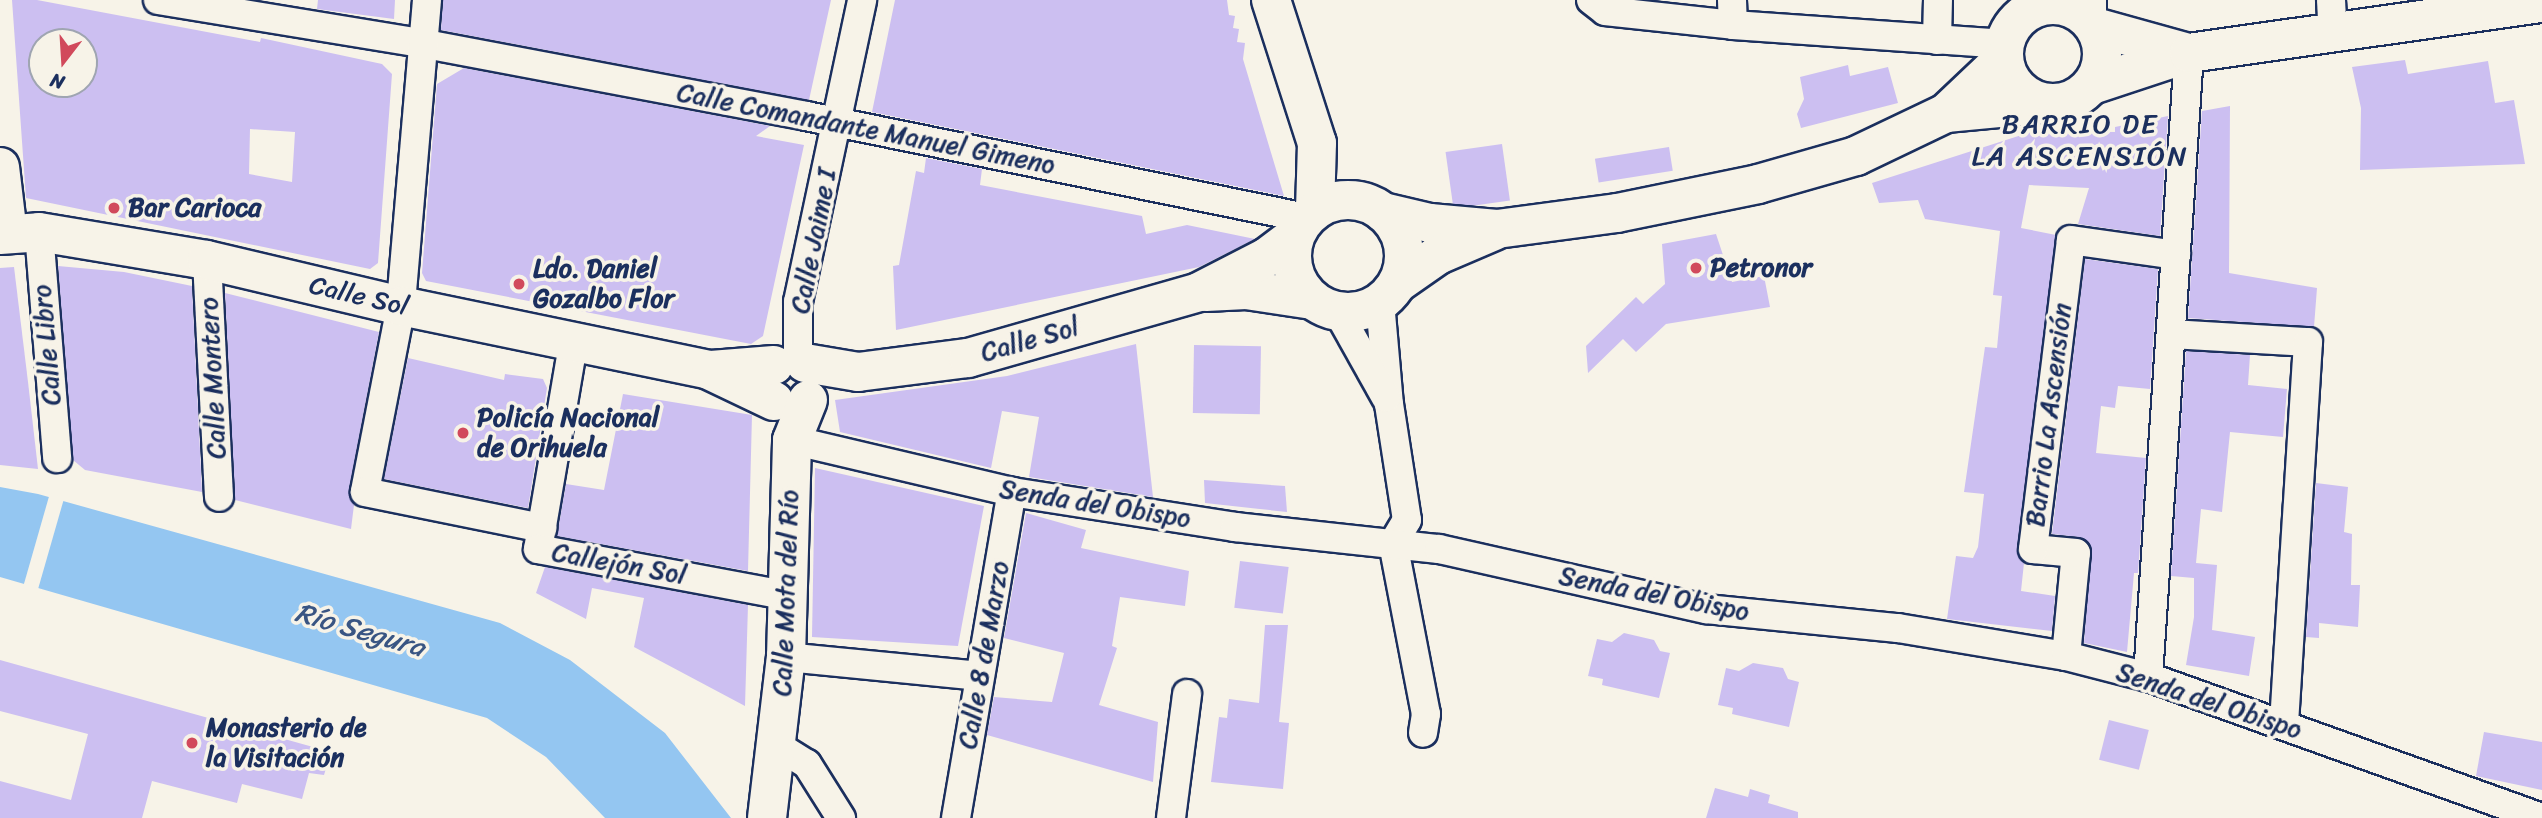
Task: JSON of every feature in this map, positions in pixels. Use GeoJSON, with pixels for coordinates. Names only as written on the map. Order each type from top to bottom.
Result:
{"type":"FeatureCollection","features":[{"type":"Feature","properties":{"kind":"street","name":"Calle Comandante Manuel Gimeno"},"geometry":{"type":"LineString","coordinates":[[158,0],[243,6],[426,44],[837,122],[1305,221]]}},
{"type":"Feature","properties":{"kind":"street"},"geometry":{"type":"LineString","coordinates":[[427,0],[426,44],[401,306],[365,492],[542,528]]}},
{"type":"Feature","properties":{"kind":"street","name":"Calle Jaime I"},"geometry":{"type":"LineString","coordinates":[[793,391],[798,302],[862,0]]}},
{"type":"Feature","properties":{"kind":"street"},"geometry":{"type":"LineString","coordinates":[[1271,0],[1317,143],[1376,208],[1394,223],[1404,252],[1389,293],[1389,404],[1407,520],[1393,543],[1426,715],[1423,733]]}},
{"type":"Feature","properties":{"kind":"street"},"geometry":{"type":"LineString","coordinates":[[1591,0],[1605,11],[1732,13],[2004,51]]}},
{"type":"Feature","properties":{"kind":"street"},"geometry":{"type":"LineString","coordinates":[[1937,40],[1938,0]]}},
{"type":"Feature","properties":{"kind":"street"},"geometry":{"type":"LineString","coordinates":[[1199,292],[1267,257],[1305,221],[1335,201],[1376,208],[1430,223],[1497,229],[1617,213],[1758,184],[1856,156],[1946,113],[2075,94],[2189,54],[2332,18],[2542,3]]}},
{"type":"Feature","properties":{"kind":"street"},"geometry":{"type":"LineString","coordinates":[[1946,113],[2004,51],[2015,24],[2032,9],[2081,11],[2189,54]]}},
{"type":"Feature","properties":{"kind":"street"},"geometry":{"type":"LineString","coordinates":[[2075,94],[2102,57],[2081,11]]}},
{"type":"Feature","properties":{"kind":"street"},"geometry":{"type":"LineString","coordinates":[[2004,51],[2007,73],[2028,96],[2075,94]]}},
{"type":"Feature","properties":{"kind":"street"},"geometry":{"type":"LineString","coordinates":[[2147,677],[2189,54]]}},
{"type":"Feature","properties":{"kind":"street"},"geometry":{"type":"LineString","coordinates":[[1317,143],[1305,221],[1293,271],[1325,306],[1389,404]]}},
{"type":"Feature","properties":{"kind":"street"},"geometry":{"type":"LineString","coordinates":[[0,167],[16,233]]}},
{"type":"Feature","properties":{"kind":"street"},"geometry":{"type":"LineString","coordinates":[[1199,292],[1246,289],[1360,311],[1389,293],[1438,255],[1497,229]]}},
{"type":"Feature","properties":{"kind":"street","name":"Calle Sol"},"geometry":{"type":"LineString","coordinates":[[16,233],[207,260],[401,306],[574,340],[793,391],[859,372],[968,358],[1199,292]]}},
{"type":"Feature","properties":{"kind":"street","name":"Calle Libro"},"geometry":{"type":"LineString","coordinates":[[16,233],[57,458]]}},
{"type":"Feature","properties":{"kind":"street","name":"Barrio La Ascensión"},"geometry":{"type":"LineString","coordinates":[[2066,656],[2076,553],[2033,549],[2071,240],[2176,255]]}},
{"type":"Feature","properties":{"kind":"street","name":"Calle Montero"},"geometry":{"type":"LineString","coordinates":[[207,260],[219,497]]}},
{"type":"Feature","properties":{"kind":"street"},"geometry":{"type":"LineString","coordinates":[[2172,334],[2308,342],[2284,725]]}},
{"type":"Feature","properties":{"kind":"street","name":"Callejón Sol"},"geometry":{"type":"LineString","coordinates":[[574,340],[538,549],[784,594]]}},
{"type":"Feature","properties":{"kind":"street","name":"Senda del Obispo"},"geometry":{"type":"LineString","coordinates":[[793,391],[1012,492],[1235,527],[1439,549],[1706,609],[1898,628],[2066,656],[2147,677],[2542,818]]}},
{"type":"Feature","properties":{"kind":"street","name":"Calle Mota del Río"},"geometry":{"type":"LineString","coordinates":[[768,816],[786,657],[784,594],[793,391]]}},
{"type":"Feature","properties":{"kind":"street","name":"Calle 8 de Marzo"},"geometry":{"type":"LineString","coordinates":[[956,818],[1012,492]]}},
{"type":"Feature","properties":{"kind":"street"},"geometry":{"type":"LineString","coordinates":[[786,657],[979,676]]}},
{"type":"Feature","properties":{"kind":"street"},"geometry":{"type":"LineString","coordinates":[[1171,818],[1187,694]]}},
{"type":"Feature","properties":{"kind":"street"},"geometry":{"type":"LineString","coordinates":[[778,746],[807,764],[841,818]]}},
{"type":"Feature","properties":{"kind":"water","name":"Río Segura"},"geometry":{"type":"Polygon","coordinates":[[[0,487],[38,494],[500,623],[570,660],[665,733],[731,818],[605,818],[546,757],[487,718],[0,577],[0,487]]]}},
{"type":"Feature","properties":{"kind":"pier"},"geometry":{"type":"Polygon","coordinates":[[[50,493],[64,497],[37,592],[23,588],[50,493]]]}},
{"type":"Feature","properties":{"kind":"building"},"geometry":{"type":"Polygon","coordinates":[[[12,0],[37,0],[260,42],[261,38],[382,64],[392,74],[378,263],[370,269],[26,198],[12,0]],[[250,129],[249,174],[292,182],[295,132],[250,129]]]}},
{"type":"Feature","properties":{"kind":"building"},"geometry":{"type":"Polygon","coordinates":[[[318,0],[395,0],[394,19],[317,9],[318,0]]]}},
{"type":"Feature","properties":{"kind":"building"},"geometry":{"type":"Polygon","coordinates":[[[443,0],[831,0],[809,100],[441,30],[443,0]]]}},
{"type":"Feature","properties":{"kind":"building"},"geometry":{"type":"Polygon","coordinates":[[[895,0],[1227,0],[1229,15],[1235,16],[1233,28],[1239,29],[1237,42],[1245,43],[1243,59],[1284,196],[872,112],[895,0]]]}},
{"type":"Feature","properties":{"kind":"building"},"geometry":{"type":"Polygon","coordinates":[[[2405,60],[2408,74],[2488,61],[2495,103],[2514,100],[2525,164],[2360,170],[2361,108],[2352,67],[2405,60]]]}},
{"type":"Feature","properties":{"kind":"building"},"geometry":{"type":"Polygon","coordinates":[[[1848,65],[1850,76],[1888,67],[1898,103],[1801,128],[1797,114],[1804,99],[1800,77],[1848,65]]]}},
{"type":"Feature","properties":{"kind":"building"},"geometry":{"type":"Polygon","coordinates":[[[464,68],[770,126],[756,136],[804,145],[763,336],[751,344],[426,281],[422,273],[437,84],[464,68]]]}},
{"type":"Feature","properties":{"kind":"building"},"geometry":{"type":"Polygon","coordinates":[[[2230,106],[2229,273],[2317,288],[2314,327],[2188,318],[2202,111],[2230,106]]]}},
{"type":"Feature","properties":{"kind":"building"},"geometry":{"type":"Polygon","coordinates":[[[2168,116],[2160,236],[2078,224],[2089,188],[2029,185],[2021,228],[2056,235],[2017,548],[2024,563],[2021,591],[2055,596],[2052,631],[1947,619],[1956,556],[1973,558],[1978,547],[1984,494],[1964,492],[1985,347],[1997,348],[2002,296],[1993,295],[2000,231],[1925,219],[1918,200],[1879,203],[1872,183],[2034,131],[2115,132],[2115,127],[2168,116]]]}},
{"type":"Feature","properties":{"kind":"building"},"geometry":{"type":"Polygon","coordinates":[[[1502,144],[1510,200],[1453,208],[1446,152],[1502,144]]]}},
{"type":"Feature","properties":{"kind":"building"},"geometry":{"type":"Polygon","coordinates":[[[1669,147],[1673,171],[1599,182],[1595,159],[1669,147]]]}},
{"type":"Feature","properties":{"kind":"building"},"geometry":{"type":"Polygon","coordinates":[[[926,158],[982,169],[980,185],[1142,216],[1146,234],[1187,225],[1255,239],[1199,267],[896,330],[893,266],[899,265],[916,171],[924,173],[926,158]]]}},
{"type":"Feature","properties":{"kind":"building"},"geometry":{"type":"Polygon","coordinates":[[[1716,234],[1732,282],[1764,276],[1770,307],[1666,324],[1636,352],[1623,339],[1588,373],[1586,346],[1636,297],[1643,304],[1665,284],[1662,244],[1716,234]]]}},
{"type":"Feature","properties":{"kind":"building"},"geometry":{"type":"Polygon","coordinates":[[[2085,259],[2158,269],[2150,389],[2118,386],[2115,408],[2101,406],[2096,453],[2146,458],[2138,573],[2134,573],[2127,652],[2084,643],[2091,547],[2078,537],[2052,534],[2085,259]]]}},
{"type":"Feature","properties":{"kind":"building"},"geometry":{"type":"Polygon","coordinates":[[[58,266],[124,272],[192,286],[202,492],[85,470],[73,460],[58,266]]]}},
{"type":"Feature","properties":{"kind":"building"},"geometry":{"type":"Polygon","coordinates":[[[14,267],[38,469],[0,465],[0,268],[14,267]]]}},
{"type":"Feature","properties":{"kind":"building"},"geometry":{"type":"Polygon","coordinates":[[[225,293],[379,332],[349,489],[354,505],[351,529],[235,500],[225,293]]]}},
{"type":"Feature","properties":{"kind":"building"},"geometry":{"type":"Polygon","coordinates":[[[1136,344],[1153,497],[1029,477],[1039,417],[1002,411],[991,468],[840,432],[835,400],[1007,376],[1136,344]]]}},
{"type":"Feature","properties":{"kind":"building"},"geometry":{"type":"Polygon","coordinates":[[[1194,345],[1261,346],[1260,414],[1193,413],[1194,345]]]}},
{"type":"Feature","properties":{"kind":"building"},"geometry":{"type":"Polygon","coordinates":[[[2186,351],[2250,355],[2248,385],[2287,389],[2283,437],[2230,432],[2222,512],[2201,509],[2196,563],[2217,565],[2212,630],[2255,637],[2249,676],[2186,665],[2194,617],[2194,578],[2171,576],[2186,351]]]}},
{"type":"Feature","properties":{"kind":"building","name":"Policía Nacional de Orihuela"},"geometry":{"type":"Polygon","coordinates":[[[408,358],[504,380],[505,374],[543,379],[547,388],[528,508],[384,479],[408,358]]]}},
{"type":"Feature","properties":{"kind":"building"},"geometry":{"type":"Polygon","coordinates":[[[623,394],[752,415],[748,571],[557,536],[566,484],[604,490],[623,394]]]}},
{"type":"Feature","properties":{"kind":"building"},"geometry":{"type":"Polygon","coordinates":[[[815,468],[984,506],[958,646],[812,637],[815,468]]]}},
{"type":"Feature","properties":{"kind":"building"},"geometry":{"type":"Polygon","coordinates":[[[1204,480],[1285,486],[1287,512],[1205,503],[1204,480]]]}},
{"type":"Feature","properties":{"kind":"building"},"geometry":{"type":"Polygon","coordinates":[[[2316,483],[2348,487],[2344,532],[2352,534],[2351,585],[2360,585],[2358,627],[2319,623],[2319,638],[2306,637],[2316,483]]]}},
{"type":"Feature","properties":{"kind":"building"},"geometry":{"type":"Polygon","coordinates":[[[1026,513],[1086,530],[1081,548],[1189,571],[1185,606],[1120,597],[1112,646],[1117,648],[1099,705],[1158,722],[1153,782],[987,735],[994,697],[1052,702],[1064,653],[1004,638],[1026,513]]]}},
{"type":"Feature","properties":{"kind":"building"},"geometry":{"type":"Polygon","coordinates":[[[1240,561],[1289,567],[1283,614],[1234,608],[1240,561]]]}},
{"type":"Feature","properties":{"kind":"building"},"geometry":{"type":"Polygon","coordinates":[[[545,567],[748,605],[745,706],[634,647],[644,598],[592,588],[586,619],[536,593],[545,567]]]}},
{"type":"Feature","properties":{"kind":"building"},"geometry":{"type":"Polygon","coordinates":[[[1265,625],[1288,625],[1279,722],[1289,723],[1283,789],[1211,782],[1219,717],[1227,718],[1229,699],[1259,703],[1265,625]]]}},
{"type":"Feature","properties":{"kind":"building"},"geometry":{"type":"Polygon","coordinates":[[[1624,633],[1654,640],[1660,651],[1670,653],[1659,698],[1602,685],[1603,679],[1588,676],[1597,639],[1612,642],[1624,633]]]}},
{"type":"Feature","properties":{"kind":"building","name":"Monasterio de la Visitación"},"geometry":{"type":"Polygon","coordinates":[[[0,660],[331,752],[324,775],[309,773],[302,799],[242,784],[237,803],[152,781],[142,818],[0,818],[0,781],[71,800],[88,734],[0,711],[0,660]]]}},
{"type":"Feature","properties":{"kind":"building"},"geometry":{"type":"Polygon","coordinates":[[[1753,663],[1783,668],[1788,679],[1799,682],[1789,727],[1732,714],[1733,708],[1718,705],[1726,668],[1739,671],[1753,663]]]}},
{"type":"Feature","properties":{"kind":"building"},"geometry":{"type":"Polygon","coordinates":[[[2109,720],[2149,730],[2139,770],[2099,760],[2109,720]]]}},
{"type":"Feature","properties":{"kind":"building"},"geometry":{"type":"Polygon","coordinates":[[[2484,732],[2542,742],[2542,790],[2476,776],[2484,732]]]}},
{"type":"Feature","properties":{"kind":"building"},"geometry":{"type":"Polygon","coordinates":[[[1715,788],[1748,797],[1750,789],[1770,795],[1768,803],[1798,812],[1798,818],[1706,818],[1715,788]]]}},
{"type":"Feature","properties":{"kind":"place","name":"Bar Carioca"},"geometry":{"type":"Point","coordinates":[114,208]}},
{"type":"Feature","properties":{"kind":"place","name":"Petronor"},"geometry":{"type":"Point","coordinates":[1696,268]}},
{"type":"Feature","properties":{"kind":"place","name":"Ldo. Daniel Gozalbo Flor"},"geometry":{"type":"Point","coordinates":[519,284]}},
{"type":"Feature","properties":{"kind":"place","name":"Policía Nacional de Orihuela"},"geometry":{"type":"Point","coordinates":[463,433]}},
{"type":"Feature","properties":{"kind":"place","name":"Monasterio de la Visitación"},"geometry":{"type":"Point","coordinates":[192,743]}},
{"type":"Feature","properties":{"kind":"district","name":"BARRIO DE LA ASCENSIÓN"},"geometry":{"type":"Point","coordinates":[2080,140]}}]}
